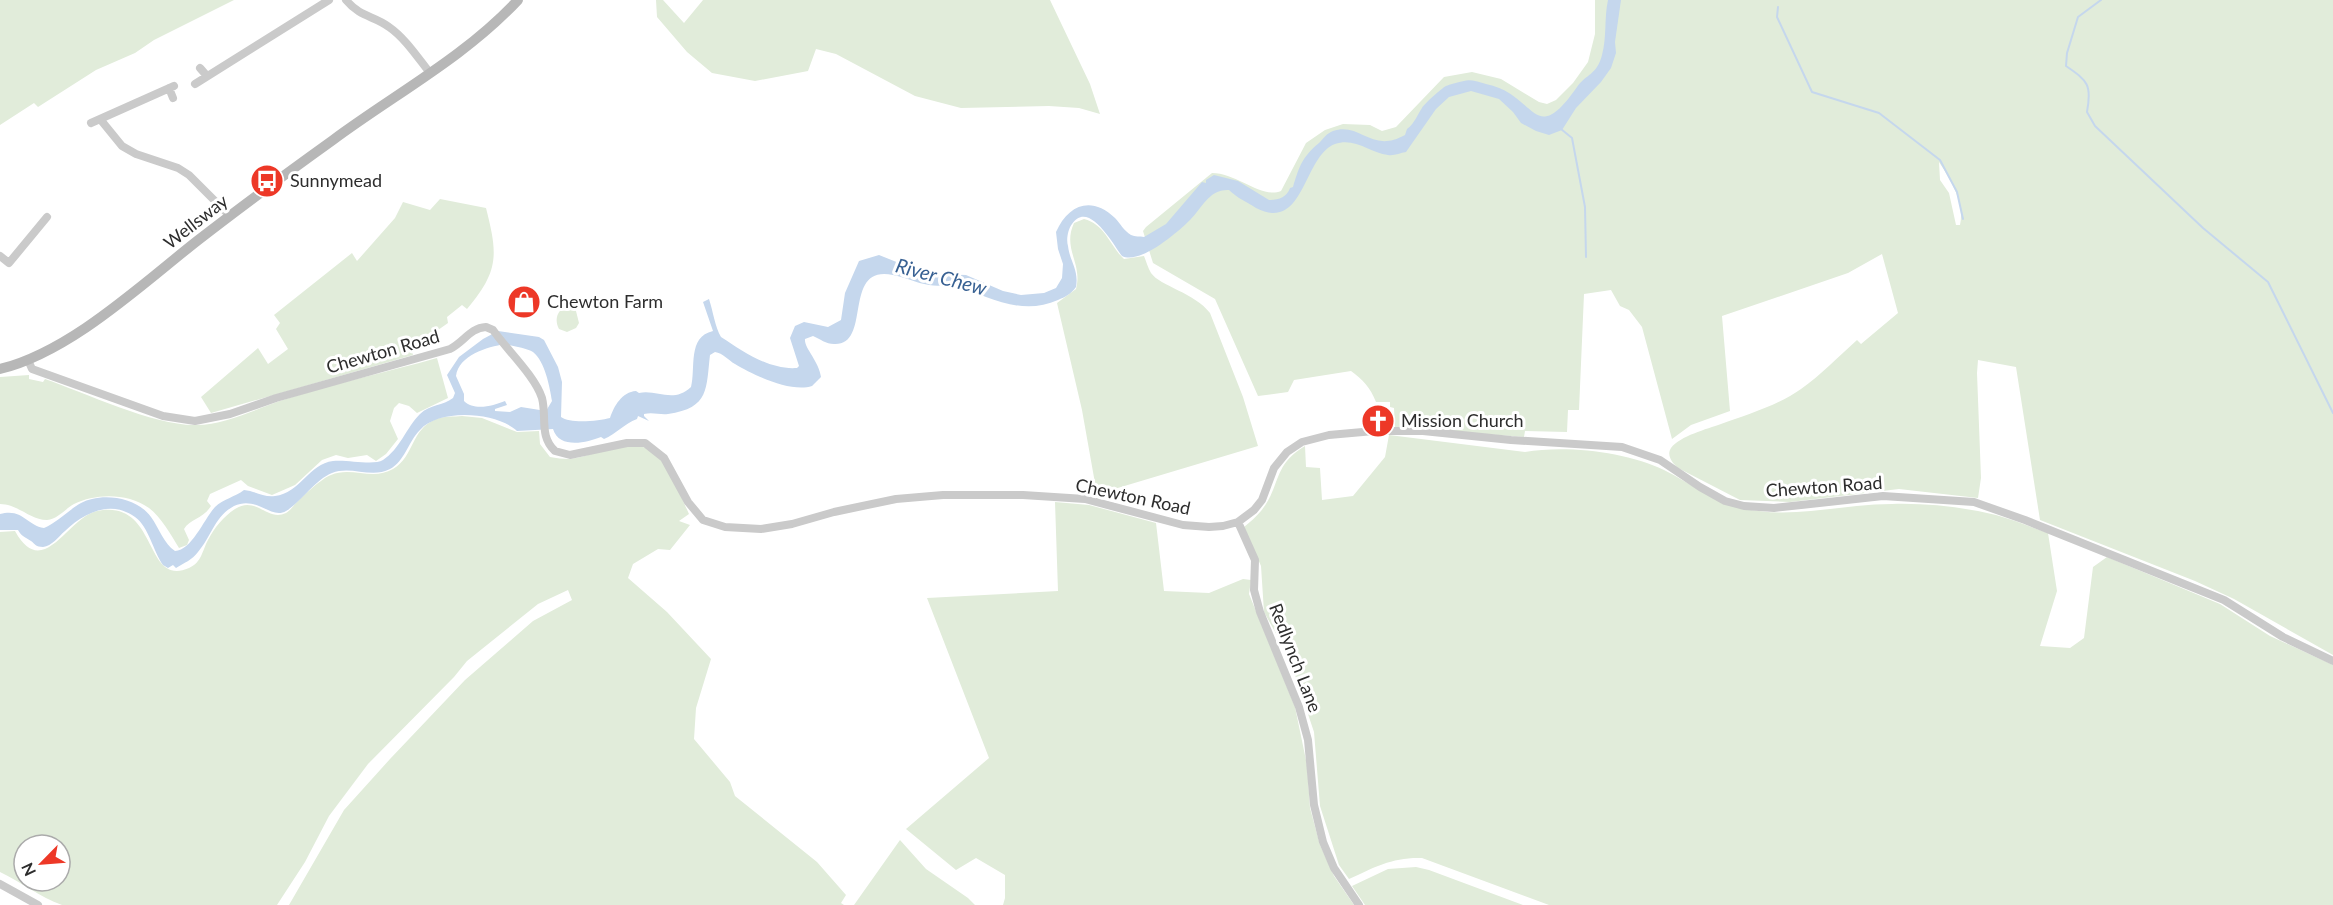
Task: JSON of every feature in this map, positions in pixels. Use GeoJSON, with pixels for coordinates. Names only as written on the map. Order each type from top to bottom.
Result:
{"type":"FeatureCollection","features":[{"type":"Feature","properties":{"kind":"main road","name":"Wellsway"},"geometry":{"type":"LineString","coordinates":[[0,369],[54,349],[330,142],[486,31],[518,0]]}},
{"type":"Feature","properties":{"kind":"street"},"geometry":{"type":"LineString","coordinates":[[195,84],[329,0]]}},
{"type":"Feature","properties":{"kind":"street"},"geometry":{"type":"LineString","coordinates":[[346,0],[359,13],[380,21],[394,30],[430,73]]}},
{"type":"Feature","properties":{"kind":"street"},"geometry":{"type":"LineString","coordinates":[[200,68],[207,76]]}},
{"type":"Feature","properties":{"kind":"street"},"geometry":{"type":"LineString","coordinates":[[91,123],[172,87],[173,98]]}},
{"type":"Feature","properties":{"kind":"street"},"geometry":{"type":"LineString","coordinates":[[100,120],[122,146],[136,154],[178,168],[189,175],[230,216]]}},
{"type":"Feature","properties":{"kind":"street"},"geometry":{"type":"LineString","coordinates":[[0,256],[9,263],[47,216]]}},
{"type":"Feature","properties":{"kind":"street","name":"Chewton Road"},"geometry":{"type":"LineString","coordinates":[[28,360],[32,369],[88,390],[163,416],[195,421],[230,414],[276,398],[450,348],[460,343],[477,328],[486,327],[493,330],[538,389],[543,408],[546,440],[551,448],[565,455],[633,442],[650,446],[664,458],[692,509],[703,520],[725,527],[760,529],[792,524],[834,512],[896,499],[943,495],[1023,495],[1085,499],[1183,525],[1209,527],[1238,522],[1254,510],[1262,500],[1279,460],[1302,442],[1320,436],[1374,431],[1423,431],[1511,440],[1622,447],[1660,460],[1725,501],[1744,506],[1774,508],[1883,496],[1974,502],[2025,520],[2224,600],[2283,637],[2333,660]]}},
{"type":"Feature","properties":{"kind":"street","name":"Redlynch Lane"},"geometry":{"type":"LineString","coordinates":[[1238,522],[1255,560],[1254,590],[1260,612],[1299,707],[1308,740],[1314,804],[1323,842],[1334,868],[1359,905]]}},
{"type":"Feature","properties":{"kind":"street"},"geometry":{"type":"LineString","coordinates":[[0,884],[38,905]]}},
{"type":"Feature","properties":{"kind":"green space"},"geometry":{"type":"Polygon","coordinates":[[[0,0],[234,0],[154,40],[135,53],[96,70],[38,107],[34,103],[0,125],[0,0]]]}},
{"type":"Feature","properties":{"kind":"green space"},"geometry":{"type":"Polygon","coordinates":[[[656,0],[663,0],[684,23],[703,0],[1050,0],[1090,84],[1100,114],[1079,108],[1049,106],[961,108],[915,96],[836,54],[816,49],[808,71],[755,81],[712,73],[687,52],[657,17],[656,0]]]}},
{"type":"Feature","properties":{"kind":"green space"},"geometry":{"type":"Polygon","coordinates":[[[1595,0],[2333,0],[2333,655],[2234,599],[2195,581],[2040,520],[2016,367],[1978,360],[1981,478],[1978,498],[1899,489],[1790,502],[1740,500],[1678,468],[1669,454],[1675,444],[1694,433],[1762,409],[1792,395],[1816,378],[1857,340],[1861,344],[1898,313],[1882,254],[1848,273],[1722,316],[1730,411],[1691,425],[1672,439],[1642,327],[1629,310],[1620,306],[1611,290],[1584,294],[1579,410],[1568,410],[1567,432],[1525,431],[1524,437],[1395,427],[1394,408],[1390,407],[1390,402],[1376,402],[1366,384],[1351,371],[1294,380],[1288,392],[1258,396],[1215,299],[1153,263],[1143,231],[1212,173],[1231,177],[1265,192],[1281,191],[1306,143],[1325,130],[1343,124],[1370,125],[1382,131],[1396,127],[1444,77],[1472,72],[1501,79],[1539,102],[1547,104],[1556,100],[1573,83],[1588,62],[1595,34],[1595,0]],[[1939,162],[1940,180],[1949,193],[1956,225],[1960,225],[1959,200],[1939,162]]]}},
{"type":"Feature","properties":{"kind":"green space"},"geometry":{"type":"Polygon","coordinates":[[[440,199],[486,208],[493,238],[493,262],[485,284],[467,309],[462,305],[447,317],[448,323],[411,349],[413,355],[211,413],[201,397],[258,348],[268,364],[288,349],[276,329],[280,323],[274,315],[352,253],[357,261],[395,218],[403,202],[430,210],[440,199]]]}},
{"type":"Feature","properties":{"kind":"green space"},"geometry":{"type":"Polygon","coordinates":[[[1084,219],[1102,230],[1124,259],[1144,256],[1150,271],[1156,278],[1196,300],[1210,313],[1243,397],[1258,446],[1111,490],[1104,498],[1098,500],[1082,410],[1057,303],[1076,289],[1077,271],[1071,248],[1071,232],[1074,223],[1084,219]]]}},
{"type":"Feature","properties":{"kind":"green space"},"geometry":{"type":"Polygon","coordinates":[[[570,304],[576,311],[579,323],[576,328],[567,332],[559,329],[557,317],[560,311],[570,304]]]}},
{"type":"Feature","properties":{"kind":"green space"},"geometry":{"type":"Polygon","coordinates":[[[437,358],[448,398],[417,413],[409,406],[399,403],[394,408],[390,421],[398,439],[386,454],[376,461],[367,455],[348,458],[336,455],[322,460],[295,485],[272,495],[248,486],[241,480],[210,494],[207,501],[211,506],[184,529],[189,540],[187,545],[179,548],[166,526],[149,508],[122,497],[102,496],[83,500],[58,516],[47,520],[35,518],[13,506],[0,504],[0,377],[29,375],[29,379],[43,382],[45,379],[159,420],[177,424],[206,425],[229,420],[305,393],[437,358]]]}},
{"type":"Feature","properties":{"kind":"green space"},"geometry":{"type":"Polygon","coordinates":[[[439,418],[482,418],[517,432],[539,431],[540,444],[550,457],[569,459],[613,448],[635,446],[655,453],[661,459],[675,482],[689,514],[679,521],[690,525],[670,550],[658,549],[633,564],[628,578],[667,612],[711,659],[696,708],[694,739],[730,782],[735,796],[817,862],[846,895],[841,903],[844,905],[289,905],[344,810],[465,680],[533,621],[572,600],[568,590],[538,604],[467,661],[368,764],[329,816],[305,862],[277,905],[62,905],[37,893],[72,893],[72,833],[12,833],[12,879],[0,872],[0,532],[15,531],[25,545],[36,550],[46,549],[86,516],[97,511],[117,511],[131,517],[164,566],[174,571],[189,568],[199,559],[216,527],[235,509],[249,505],[279,515],[287,512],[313,487],[331,475],[346,472],[378,474],[393,469],[400,464],[421,430],[439,418]]]}},
{"type":"Feature","properties":{"kind":"green space"},"geometry":{"type":"Polygon","coordinates":[[[1389,435],[1525,452],[1559,449],[1614,455],[1664,470],[1731,505],[1760,511],[1798,512],[1873,505],[1918,504],[1971,510],[2009,519],[2048,533],[2057,591],[2040,646],[2070,648],[2084,638],[2093,567],[2107,557],[2220,604],[2270,636],[2333,665],[2333,905],[1549,905],[1422,858],[1393,861],[1349,879],[1339,865],[1320,806],[1314,732],[1289,657],[1264,612],[1261,566],[1244,527],[1268,501],[1287,461],[1305,446],[1306,467],[1320,468],[1322,500],[1353,496],[1385,457],[1389,435]]]}},
{"type":"Feature","properties":{"kind":"green space"},"geometry":{"type":"Polygon","coordinates":[[[1055,502],[1089,505],[1156,523],[1164,591],[1209,593],[1243,579],[1251,580],[1249,594],[1295,707],[1307,765],[1310,808],[1320,845],[1334,876],[1354,905],[1003,905],[1005,875],[976,858],[956,870],[906,829],[989,758],[927,598],[1058,591],[1055,502]]]}},
{"type":"Feature","properties":{"kind":"green space"},"geometry":{"type":"Polygon","coordinates":[[[900,840],[926,869],[975,905],[854,905],[900,840]]]}},
{"type":"Feature","properties":{"kind":"green space"},"geometry":{"type":"Polygon","coordinates":[[[1416,867],[1523,905],[1365,905],[1352,886],[1388,869],[1416,867]]]}},
{"type":"Feature","properties":{"kind":"water","name":"River Chew"},"geometry":{"type":"Polygon","coordinates":[[[1608,0],[1621,0],[1615,42],[1616,53],[1611,68],[1576,108],[1562,130],[1549,135],[1536,131],[1521,123],[1499,99],[1471,91],[1449,97],[1436,109],[1406,152],[1395,155],[1381,154],[1349,142],[1335,144],[1324,151],[1302,190],[1285,210],[1272,213],[1256,208],[1229,190],[1222,191],[1206,200],[1190,220],[1168,239],[1148,252],[1130,258],[1122,256],[1107,235],[1093,221],[1086,217],[1079,218],[1072,224],[1067,238],[1076,276],[1076,287],[1063,298],[1040,305],[1022,306],[1004,303],[961,286],[933,286],[893,275],[877,275],[867,281],[852,333],[846,341],[834,344],[813,336],[805,339],[821,377],[812,386],[803,388],[772,382],[715,352],[710,355],[708,377],[703,395],[692,407],[668,414],[644,414],[649,421],[638,416],[637,419],[604,439],[601,437],[574,443],[561,440],[553,429],[517,431],[496,420],[468,415],[440,418],[420,430],[395,466],[383,472],[346,470],[332,473],[320,480],[291,508],[280,513],[250,503],[234,506],[222,515],[196,555],[176,568],[173,565],[168,568],[163,565],[140,521],[116,509],[89,514],[72,524],[52,543],[43,547],[36,545],[18,530],[0,530],[0,514],[14,513],[44,528],[86,501],[108,497],[140,506],[151,517],[171,548],[175,551],[181,549],[192,540],[215,507],[244,490],[275,496],[291,490],[317,467],[325,463],[383,460],[394,450],[420,414],[428,408],[453,398],[455,393],[447,375],[459,357],[498,331],[539,337],[544,340],[558,367],[562,382],[561,417],[571,421],[592,421],[610,418],[619,400],[631,392],[678,395],[691,387],[696,346],[705,334],[713,331],[703,302],[709,299],[721,337],[767,363],[797,368],[799,366],[790,338],[795,326],[804,322],[828,327],[841,320],[845,293],[859,261],[879,255],[909,267],[938,274],[966,275],[1003,291],[1021,295],[1044,293],[1056,288],[1062,278],[1063,264],[1056,232],[1067,215],[1081,206],[1089,205],[1106,211],[1129,233],[1144,237],[1166,224],[1202,182],[1206,183],[1206,180],[1214,175],[1238,181],[1269,200],[1279,199],[1293,187],[1305,158],[1329,133],[1343,129],[1375,140],[1393,140],[1405,135],[1423,106],[1441,90],[1448,85],[1466,80],[1503,90],[1534,113],[1542,116],[1551,115],[1563,105],[1600,62],[1608,0]],[[505,344],[475,353],[462,363],[456,376],[464,394],[464,401],[478,407],[505,401],[507,405],[495,411],[510,412],[521,407],[546,411],[552,401],[541,362],[533,352],[505,344]]]}},
{"type":"Feature","properties":{"kind":"waterway"},"geometry":{"type":"LineString","coordinates":[[2101,0],[2078,17],[2067,53],[2066,66],[2087,84],[2089,96],[2087,112],[2095,126],[2203,228],[2268,282],[2333,413]]}},
{"type":"Feature","properties":{"kind":"waterway"},"geometry":{"type":"LineString","coordinates":[[1778,7],[1777,17],[1812,92],[1879,113],[1940,160],[1957,192],[1963,219]]}},
{"type":"Feature","properties":{"kind":"waterway"},"geometry":{"type":"LineString","coordinates":[[1561,129],[1572,138],[1585,207],[1586,257]]}},
{"type":"Feature","properties":{"kind":"place","name":"Sunnymead"},"geometry":{"type":"Point","coordinates":[267,181]}},
{"type":"Feature","properties":{"kind":"place","name":"Chewton Farm"},"geometry":{"type":"Point","coordinates":[524,302]}},
{"type":"Feature","properties":{"kind":"place","name":"Mission Church"},"geometry":{"type":"Point","coordinates":[1378,421]}}]}
